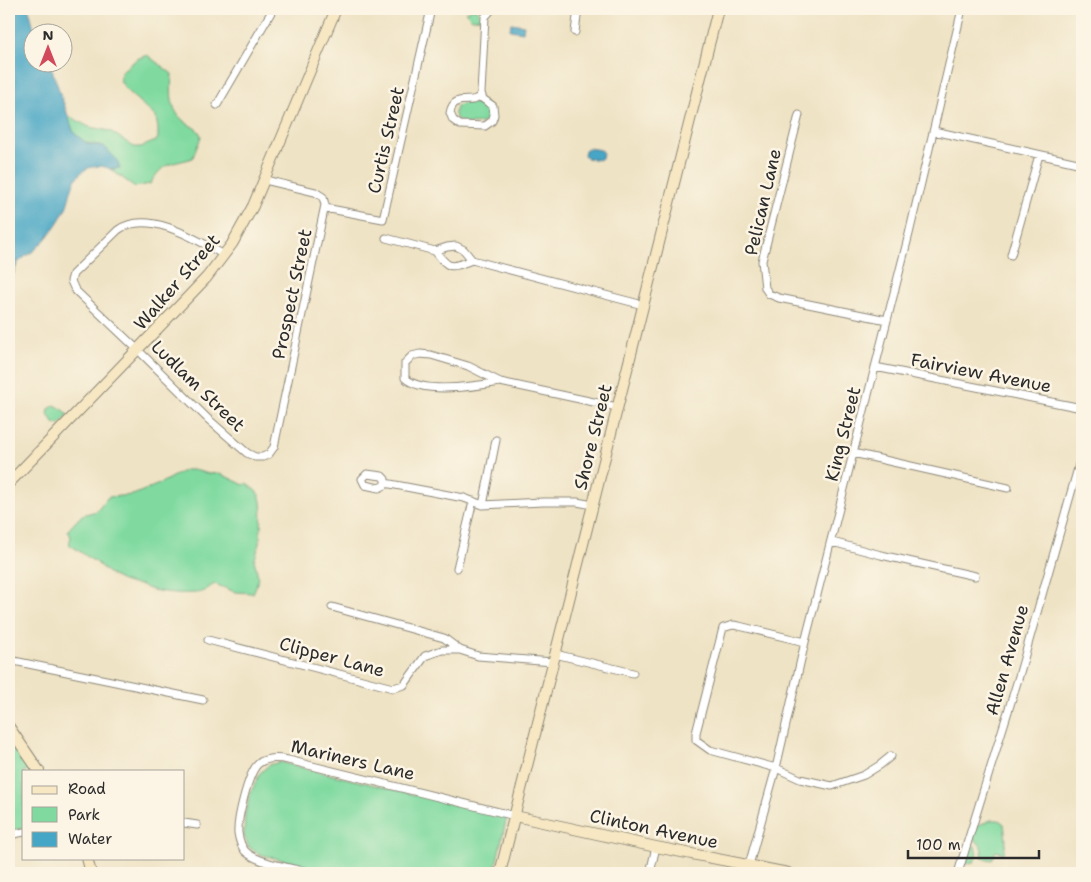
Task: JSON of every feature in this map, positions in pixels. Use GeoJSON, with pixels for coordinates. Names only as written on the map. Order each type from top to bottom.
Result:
{"type":"FeatureCollection","features":[{"type":"Feature","properties":{"kind":"street"},"geometry":{"type":"LineString","coordinates":[[217,105],[273,9]]}},
{"type":"Feature","properties":{"kind":"street","name":"Walker Street"},"geometry":{"type":"LineString","coordinates":[[9,483],[207,277],[224,255],[246,222],[336,9]]}},
{"type":"Feature","properties":{"kind":"street","name":"Curtis Street"},"geometry":{"type":"LineString","coordinates":[[325,208],[383,219],[431,9]]}},
{"type":"Feature","properties":{"kind":"street"},"geometry":{"type":"LineString","coordinates":[[481,93],[477,99],[459,101],[452,106],[451,116],[458,125],[484,126],[492,121],[493,106],[484,99],[481,93],[485,17],[492,9]]}},
{"type":"Feature","properties":{"kind":"street"},"geometry":{"type":"LineString","coordinates":[[575,32],[578,9]]}},
{"type":"Feature","properties":{"kind":"street","name":"Shore Street"},"geometry":{"type":"LineString","coordinates":[[500,873],[718,9]]}},
{"type":"Feature","properties":{"kind":"street","name":"King Street"},"geometry":{"type":"LineString","coordinates":[[749,866],[776,768],[805,642],[832,542],[934,131],[962,9]]}},
{"type":"Feature","properties":{"kind":"street","name":"Pelican Lane"},"geometry":{"type":"LineString","coordinates":[[799,115],[762,261],[765,288],[769,294],[778,298],[887,320]]}},
{"type":"Feature","properties":{"kind":"street"},"geometry":{"type":"LineString","coordinates":[[934,131],[1082,164]]}},
{"type":"Feature","properties":{"kind":"street"},"geometry":{"type":"LineString","coordinates":[[1011,255],[1039,155]]}},
{"type":"Feature","properties":{"kind":"street","name":"Prospect Street"},"geometry":{"type":"LineString","coordinates":[[265,180],[318,194],[324,200],[325,208],[274,448],[269,454]]}},
{"type":"Feature","properties":{"kind":"street","name":"Ludlam Street"},"geometry":{"type":"LineString","coordinates":[[224,255],[166,227],[155,223],[136,222],[118,230],[73,274],[71,281],[75,290],[208,419],[247,453],[259,458],[269,454]]}},
{"type":"Feature","properties":{"kind":"street"},"geometry":{"type":"LineString","coordinates":[[386,238],[436,251],[456,246],[464,250],[472,260]]}},
{"type":"Feature","properties":{"kind":"street"},"geometry":{"type":"LineString","coordinates":[[436,251],[443,262],[449,266],[456,266],[472,260],[643,305]]}},
{"type":"Feature","properties":{"kind":"street"},"geometry":{"type":"LineString","coordinates":[[500,382],[465,387],[422,386],[413,384],[406,378],[405,363],[412,356],[420,354],[431,355],[468,366],[500,382],[618,407]]}},
{"type":"Feature","properties":{"kind":"street","name":"Fairview Avenue"},"geometry":{"type":"LineString","coordinates":[[874,367],[1082,408]]}},
{"type":"Feature","properties":{"kind":"street"},"geometry":{"type":"LineString","coordinates":[[483,505],[496,440]]}},
{"type":"Feature","properties":{"kind":"street"},"geometry":{"type":"LineString","coordinates":[[853,454],[1008,488]]}},
{"type":"Feature","properties":{"kind":"street","name":"Allen Avenue"},"geometry":{"type":"LineString","coordinates":[[958,873],[1019,676],[1082,454]]}},
{"type":"Feature","properties":{"kind":"street"},"geometry":{"type":"LineString","coordinates":[[385,483],[473,501],[483,505],[577,502],[593,505]]}},
{"type":"Feature","properties":{"kind":"street"},"geometry":{"type":"LineString","coordinates":[[457,568],[473,501]]}},
{"type":"Feature","properties":{"kind":"street"},"geometry":{"type":"LineString","coordinates":[[832,542],[975,576]]}},
{"type":"Feature","properties":{"kind":"street"},"geometry":{"type":"LineString","coordinates":[[332,607],[444,638],[460,650]]}},
{"type":"Feature","properties":{"kind":"street"},"geometry":{"type":"LineString","coordinates":[[805,642],[734,625],[723,628],[696,733],[696,740],[710,750],[776,768],[800,779],[832,786],[864,775],[891,756]]}},
{"type":"Feature","properties":{"kind":"street","name":"Clipper Lane"},"geometry":{"type":"LineString","coordinates":[[208,640],[393,688],[404,685],[425,656],[442,650],[460,650],[478,656],[554,658],[633,672]]}},
{"type":"Feature","properties":{"kind":"street"},"geometry":{"type":"LineString","coordinates":[[9,660],[203,700]]}},
{"type":"Feature","properties":{"kind":"street"},"geometry":{"type":"LineString","coordinates":[[9,727],[38,770]]}},
{"type":"Feature","properties":{"kind":"street","name":"Mariners Lane"},"geometry":{"type":"LineString","coordinates":[[314,873],[255,858],[245,850],[240,842],[238,832],[239,820],[250,781],[254,769],[263,761],[274,758],[288,760],[515,816]]}},
{"type":"Feature","properties":{"kind":"street","name":"Clinton Avenue"},"geometry":{"type":"LineString","coordinates":[[515,816],[656,847],[788,873]]}},
{"type":"Feature","properties":{"kind":"street"},"geometry":{"type":"LineString","coordinates":[[185,823],[197,825]]}},
{"type":"Feature","properties":{"kind":"street"},"geometry":{"type":"LineString","coordinates":[[9,835],[22,832]]}},
{"type":"Feature","properties":{"kind":"street"},"geometry":{"type":"LineString","coordinates":[[650,873],[656,847]]}},
{"type":"Feature","properties":{"kind":"street"},"geometry":{"type":"LineString","coordinates":[[88,860],[91,873]]}},
{"type":"Feature","properties":{"kind":"green space"},"geometry":{"type":"Polygon","coordinates":[[[473,9],[479,12],[480,18],[472,19],[465,12],[473,9]]]}},
{"type":"Feature","properties":{"kind":"green space"},"geometry":{"type":"Polygon","coordinates":[[[147,55],[172,74],[173,106],[179,116],[198,131],[201,136],[193,158],[168,165],[159,171],[150,184],[135,187],[110,169],[116,169],[101,145],[83,141],[75,134],[69,116],[89,127],[110,131],[134,147],[141,147],[156,141],[158,129],[156,117],[126,90],[120,80],[122,71],[137,59],[147,55]]]}},
{"type":"Feature","properties":{"kind":"green space"},"geometry":{"type":"Polygon","coordinates":[[[463,103],[486,104],[491,111],[491,116],[482,123],[461,122],[456,118],[455,112],[456,107],[463,103]]]}},
{"type":"Feature","properties":{"kind":"green space"},"geometry":{"type":"Polygon","coordinates":[[[55,405],[65,411],[68,416],[59,425],[54,423],[48,415],[49,409],[55,405]]]}},
{"type":"Feature","properties":{"kind":"green space"},"geometry":{"type":"Polygon","coordinates":[[[185,470],[209,474],[219,473],[244,485],[247,483],[259,495],[262,518],[254,560],[257,584],[253,593],[235,592],[215,584],[197,593],[170,593],[152,590],[142,585],[128,583],[116,578],[69,544],[71,537],[68,530],[82,515],[97,511],[108,497],[133,495],[185,470]]]}},
{"type":"Feature","properties":{"kind":"green space"},"geometry":{"type":"Polygon","coordinates":[[[9,734],[34,770],[22,770],[22,828],[9,831],[9,734]]]}},
{"type":"Feature","properties":{"kind":"green space"},"geometry":{"type":"Polygon","coordinates":[[[279,762],[507,817],[494,873],[332,873],[259,854],[249,847],[244,836],[245,814],[251,792],[260,773],[269,765],[279,762]]]}},
{"type":"Feature","properties":{"kind":"green space"},"geometry":{"type":"Polygon","coordinates":[[[991,820],[999,820],[1004,824],[1006,840],[1004,853],[996,851],[992,860],[983,858],[981,846],[973,837],[976,826],[991,820]]]}},
{"type":"Feature","properties":{"kind":"green space"},"geometry":{"type":"Polygon","coordinates":[[[970,845],[975,846],[977,855],[974,862],[966,863],[970,845]]]}},
{"type":"Feature","properties":{"kind":"water"},"geometry":{"type":"Polygon","coordinates":[[[9,9],[29,9],[32,22],[22,22],[22,72],[53,72],[74,133],[88,144],[104,146],[116,159],[120,168],[95,167],[81,173],[75,181],[66,208],[57,224],[36,249],[18,263],[9,284],[9,9]]]}},
{"type":"Feature","properties":{"kind":"water"},"geometry":{"type":"Polygon","coordinates":[[[511,23],[524,25],[523,32],[510,30],[511,23]]]}},
{"type":"Feature","properties":{"kind":"water"},"geometry":{"type":"Polygon","coordinates":[[[588,148],[601,150],[603,153],[602,158],[599,160],[587,158],[584,155],[585,150],[588,148]]]}}]}
